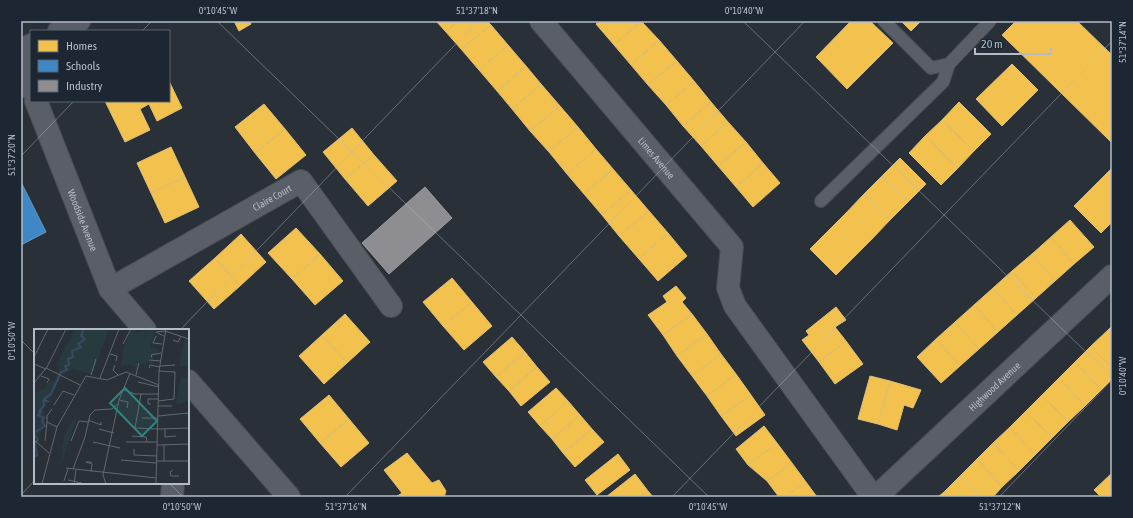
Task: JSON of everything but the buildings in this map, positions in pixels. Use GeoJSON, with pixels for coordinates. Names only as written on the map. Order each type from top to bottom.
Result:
{"type":"FeatureCollection","features":[{"type":"Feature","properties":{"kind":"street"},"geometry":{"type":"LineString","coordinates":[[61,30],[79,21]]}},
{"type":"Feature","properties":{"kind":"street","name":"Limes Avenue"},"geometry":{"type":"LineString","coordinates":[[541,21],[732,247],[728,288],[736,306],[873,497]]}},
{"type":"Feature","properties":{"kind":"street"},"geometry":{"type":"LineString","coordinates":[[21,50],[30,46]]}},
{"type":"Feature","properties":{"kind":"street"},"geometry":{"type":"LineString","coordinates":[[21,64],[30,86]]}},
{"type":"Feature","properties":{"kind":"street","name":"Woodside Avenue"},"geometry":{"type":"LineString","coordinates":[[36,102],[110,289],[144,329]]}},
{"type":"Feature","properties":{"kind":"street","name":"Claire Court"},"geometry":{"type":"LineString","coordinates":[[110,289],[302,181],[391,306]]}},
{"type":"Feature","properties":{"kind":"street","name":"Highwood Avenue"},"geometry":{"type":"LineString","coordinates":[[876,497],[1112,276]]}},
{"type":"Feature","properties":{"kind":"street"},"geometry":{"type":"LineString","coordinates":[[189,382],[289,497]]}},
{"type":"Feature","properties":{"kind":"street"},"geometry":{"type":"LineString","coordinates":[[172,497],[173,484]]}},
{"type":"Feature","properties":{"kind":"lane"},"geometry":{"type":"LineString","coordinates":[[884,21],[931,68],[949,64]]}},
{"type":"Feature","properties":{"kind":"lane"},"geometry":{"type":"LineString","coordinates":[[821,201],[943,82],[949,64],[990,21]]}}]}
